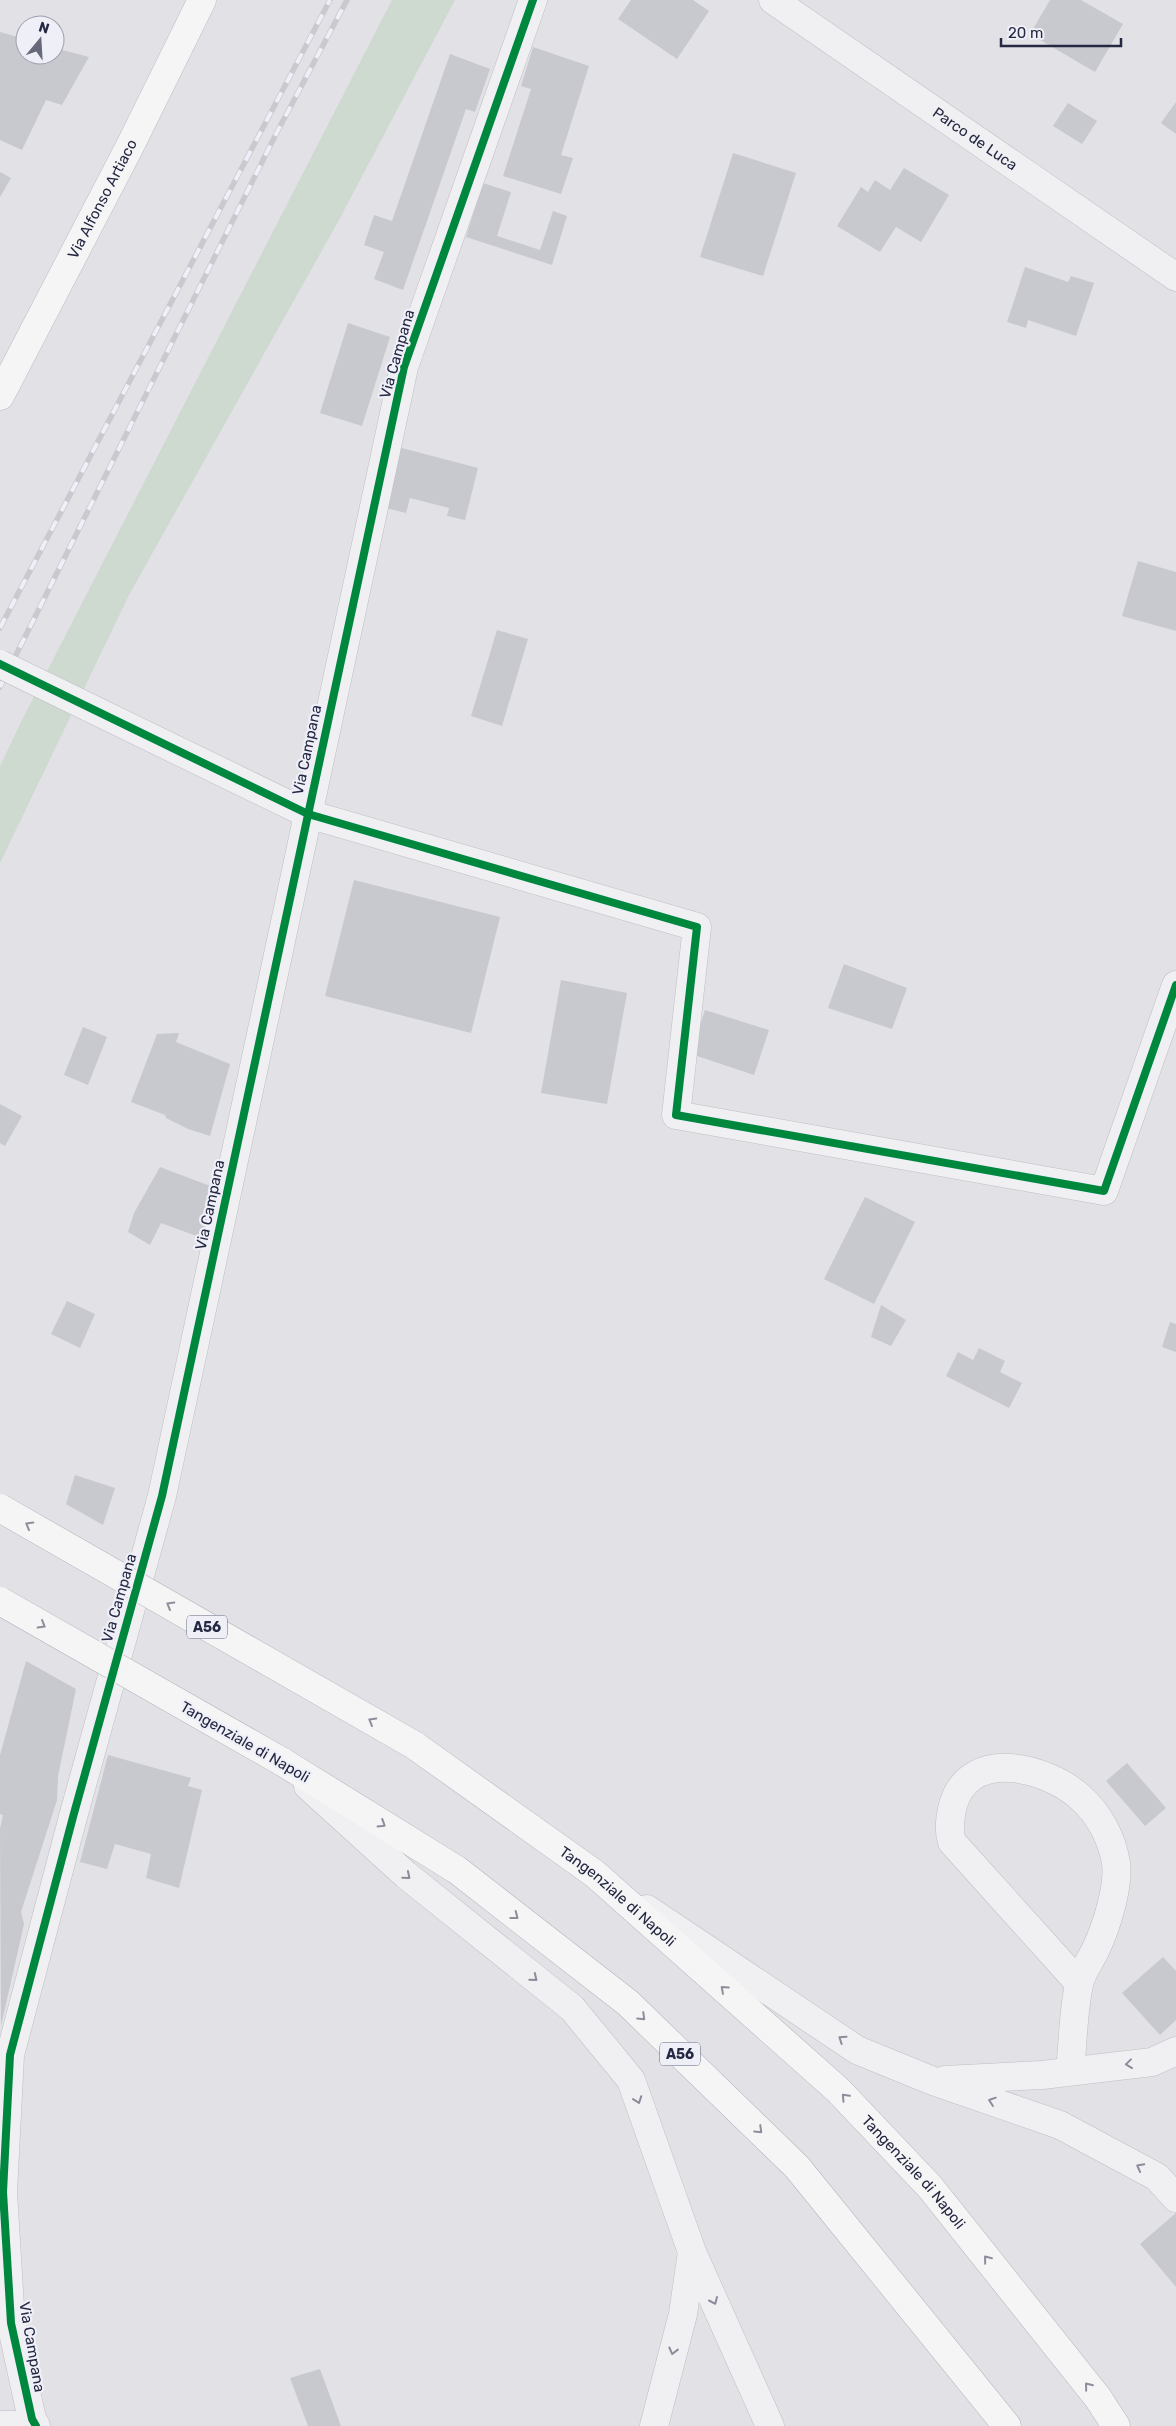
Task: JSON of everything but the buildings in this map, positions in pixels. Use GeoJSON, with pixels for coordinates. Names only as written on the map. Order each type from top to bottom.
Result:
{"type":"FeatureCollection","features":[{"type":"Feature","properties":{"kind":"main road","name":"Via Alfonso Artiaco"},"geometry":{"type":"LineString","coordinates":[[0,396],[130,146],[202,0]]}},
{"type":"Feature","properties":{"kind":"main road","name":"Tangenziale di Napoli"},"geometry":{"type":"LineString","coordinates":[[0,1508],[414,1745],[595,1874],[838,2090],[930,2187],[1098,2398],[1116,2426]]}},
{"type":"Feature","properties":{"kind":"main road","name":"Tangenziale di Napoli"},"geometry":{"type":"LineString","coordinates":[[0,1600],[281,1761],[456,1870],[628,2003],[797,2167],[1007,2426]]}},
{"type":"Feature","properties":{"kind":"street","name":"Via Campana"},"geometry":{"type":"LineString","coordinates":[[36,2426],[32,2419],[11,2323],[3,2192],[10,2055],[73,1817],[162,1496],[404,367],[533,0]]}},
{"type":"Feature","properties":{"kind":"street","name":"Parco de Luca"},"geometry":{"type":"LineString","coordinates":[[773,0],[1176,277]]}},
{"type":"Feature","properties":{"kind":"street"},"geometry":{"type":"LineString","coordinates":[[0,664],[308,814],[697,927],[676,1115],[1104,1191],[1176,985]]}},
{"type":"Feature","properties":{"kind":"street"},"geometry":{"type":"LineString","coordinates":[[281,1761],[406,1875],[572,2008],[631,2080],[692,2252],[770,2426]]}},
{"type":"Feature","properties":{"kind":"street"},"geometry":{"type":"LineString","coordinates":[[1070,2072],[1079,1983],[1096,1950],[1111,1913],[1116,1864],[1107,1830],[1081,1798],[1052,1779],[1027,1769],[1000,1767],[975,1776],[957,1794],[949,1832],[952,1842],[1079,1983]]}},
{"type":"Feature","properties":{"kind":"street"},"geometry":{"type":"LineString","coordinates":[[595,1874],[857,2050],[933,2080],[1060,2125],[1157,2177],[1176,2198]]}},
{"type":"Feature","properties":{"kind":"street"},"geometry":{"type":"LineString","coordinates":[[933,2080],[1070,2072],[1152,2062],[1176,2051]]}},
{"type":"Feature","properties":{"kind":"street"},"geometry":{"type":"LineString","coordinates":[[654,2426],[683,2314],[692,2252]]}},
{"type":"Feature","properties":{"kind":"street"},"geometry":{"type":"LineString","coordinates":[[0,2425],[36,2426]]}},
{"type":"Feature","properties":{"kind":"shaded area"},"geometry":{"type":"Polygon","coordinates":[[[392,0],[455,0],[339,220],[129,595],[0,863],[0,766],[392,0]]]}},
{"type":"Feature","properties":{"kind":"railway"},"geometry":{"type":"LineString","coordinates":[[0,628],[330,0]]}},
{"type":"Feature","properties":{"kind":"railway"},"geometry":{"type":"LineString","coordinates":[[0,687],[276,134],[347,0]]}},
{"type":"Feature","properties":{"kind":"cycle path"},"geometry":{"type":"LineString","coordinates":[[36,2426],[32,2419],[11,2323],[3,2192],[10,2055],[73,1817],[162,1496],[404,367],[533,0]]}},
{"type":"Feature","properties":{"kind":"cycle path"},"geometry":{"type":"LineString","coordinates":[[0,664],[308,814],[697,927],[676,1115],[1104,1191],[1176,985]]}}]}
